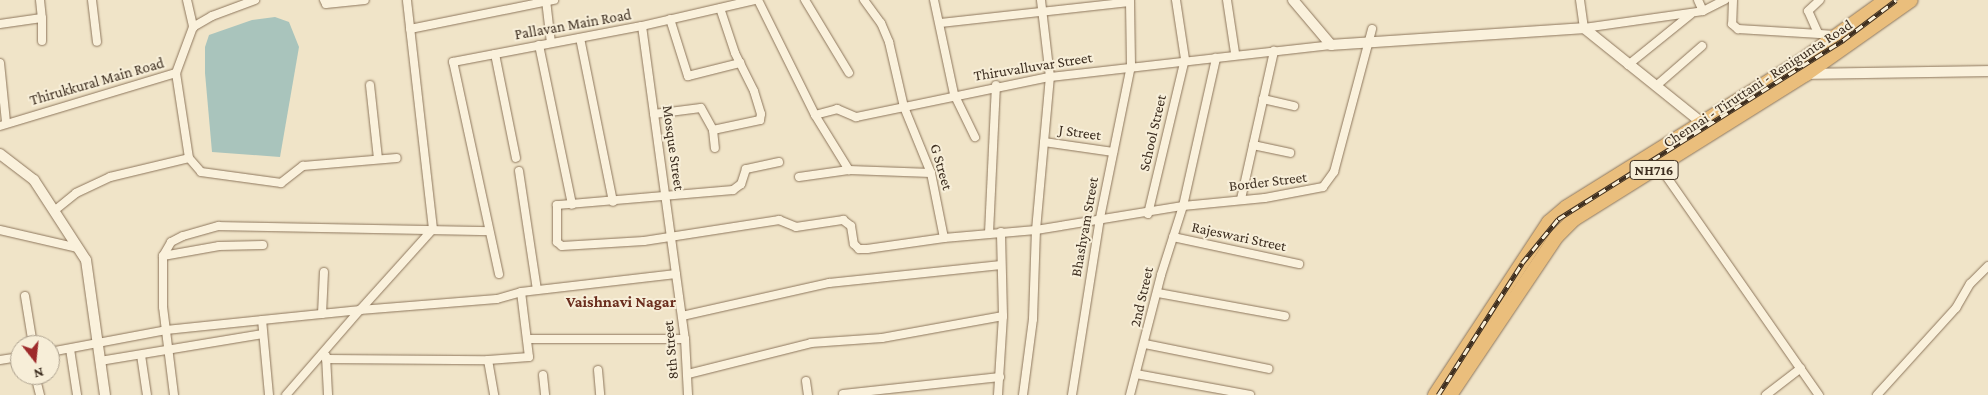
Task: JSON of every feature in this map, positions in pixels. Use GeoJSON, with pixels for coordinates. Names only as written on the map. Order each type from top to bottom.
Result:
{"type":"FeatureCollection","features":[{"type":"Feature","properties":{"kind":"highway","name":"Chennai - Tiruttani - Renigunta Road"},"geometry":{"type":"LineString","coordinates":[[1450,395],[1556,236],[1574,219],[1656,161],[1689,129],[1802,69],[1840,35],[1886,0]]}},
{"type":"Feature","properties":{"kind":"highway","name":"Chennai - Tiruttani - Renigunta Road"},"geometry":{"type":"LineString","coordinates":[[1435,395],[1549,222],[1567,207],[1711,133],[1802,69],[1911,0]]}},
{"type":"Feature","properties":{"kind":"street"},"geometry":{"type":"LineString","coordinates":[[40,0],[42,41]]}},
{"type":"Feature","properties":{"kind":"street"},"geometry":{"type":"LineString","coordinates":[[92,0],[97,42]]}},
{"type":"Feature","properties":{"kind":"street"},"geometry":{"type":"LineString","coordinates":[[187,0],[193,27],[212,16],[256,0]]}},
{"type":"Feature","properties":{"kind":"street"},"geometry":{"type":"LineString","coordinates":[[324,0],[326,4],[365,0]]}},
{"type":"Feature","properties":{"kind":"street"},"geometry":{"type":"LineString","coordinates":[[286,395],[433,229],[407,0]]}},
{"type":"Feature","properties":{"kind":"street"},"geometry":{"type":"LineString","coordinates":[[410,28],[554,0]]}},
{"type":"Feature","properties":{"kind":"street"},"geometry":{"type":"LineString","coordinates":[[757,0],[815,114],[849,170]]}},
{"type":"Feature","properties":{"kind":"street","name":"Pallavan Main Road"},"geometry":{"type":"LineString","coordinates":[[489,231],[453,62],[642,26],[757,0]]}},
{"type":"Feature","properties":{"kind":"street"},"geometry":{"type":"LineString","coordinates":[[806,0],[849,74]]}},
{"type":"Feature","properties":{"kind":"street","name":"G Street"},"geometry":{"type":"LineString","coordinates":[[864,0],[881,23],[889,42],[904,107],[930,173],[944,238]]}},
{"type":"Feature","properties":{"kind":"street"},"geometry":{"type":"LineString","coordinates":[[934,0],[954,94],[975,137]]}},
{"type":"Feature","properties":{"kind":"street"},"geometry":{"type":"LineString","coordinates":[[1023,395],[1033,318],[1036,230],[1050,76],[1041,0]]}},
{"type":"Feature","properties":{"kind":"street"},"geometry":{"type":"LineString","coordinates":[[1176,0],[1185,60]]}},
{"type":"Feature","properties":{"kind":"street"},"geometry":{"type":"LineString","coordinates":[[1227,0],[1235,54]]}},
{"type":"Feature","properties":{"kind":"street"},"geometry":{"type":"LineString","coordinates":[[1293,0],[1331,45],[1584,28],[1693,13],[1703,11],[1725,0]]}},
{"type":"Feature","properties":{"kind":"street"},"geometry":{"type":"LineString","coordinates":[[1580,0],[1584,28],[1680,107],[1702,122],[1711,133]]}},
{"type":"Feature","properties":{"kind":"street"},"geometry":{"type":"LineString","coordinates":[[1698,0],[1703,11]]}},
{"type":"Feature","properties":{"kind":"street"},"geometry":{"type":"LineString","coordinates":[[1733,0],[1732,24],[1738,29],[1840,35]]}},
{"type":"Feature","properties":{"kind":"street"},"geometry":{"type":"LineString","coordinates":[[1818,33],[1808,11],[1820,0]]}},
{"type":"Feature","properties":{"kind":"street"},"geometry":{"type":"LineString","coordinates":[[546,1],[551,43]]}},
{"type":"Feature","properties":{"kind":"street"},"geometry":{"type":"LineString","coordinates":[[940,24],[1130,1]]}},
{"type":"Feature","properties":{"kind":"street","name":"Bhashyam Street"},"geometry":{"type":"LineString","coordinates":[[1072,395],[1100,218],[1131,65],[1130,1]]}},
{"type":"Feature","properties":{"kind":"street"},"geometry":{"type":"LineString","coordinates":[[713,130],[756,122],[761,118],[754,91],[740,63],[720,8]]}},
{"type":"Feature","properties":{"kind":"street"},"geometry":{"type":"LineString","coordinates":[[1628,65],[1693,13]]}},
{"type":"Feature","properties":{"kind":"street"},"geometry":{"type":"LineString","coordinates":[[0,24],[42,18]]}},
{"type":"Feature","properties":{"kind":"street"},"geometry":{"type":"LineString","coordinates":[[670,19],[688,76],[740,63]]}},
{"type":"Feature","properties":{"kind":"street","name":"Mosque Street"},"geometry":{"type":"LineString","coordinates":[[642,26],[676,274]]}},
{"type":"Feature","properties":{"kind":"street","name":"Thirukkural Main Road"},"geometry":{"type":"LineString","coordinates":[[3,124],[176,74],[193,27]]}},
{"type":"Feature","properties":{"kind":"street","name":"Border Street"},"geometry":{"type":"LineString","coordinates":[[671,238],[779,220],[796,227],[848,221],[858,249],[989,233],[1036,230],[1100,218],[1148,214],[1183,206],[1313,190],[1323,187],[1334,172],[1372,29]]}},
{"type":"Feature","properties":{"kind":"street"},"geometry":{"type":"LineString","coordinates":[[580,38],[613,202]]}},
{"type":"Feature","properties":{"kind":"street"},"geometry":{"type":"LineString","coordinates":[[539,45],[572,205]]}},
{"type":"Feature","properties":{"kind":"street","name":"Thiruvalluvar Street"},"geometry":{"type":"LineString","coordinates":[[815,114],[837,109],[856,117],[996,85],[1050,76],[1131,65],[1331,45]]}},
{"type":"Feature","properties":{"kind":"street"},"geometry":{"type":"LineString","coordinates":[[1656,86],[1702,46]]}},
{"type":"Feature","properties":{"kind":"street"},"geometry":{"type":"LineString","coordinates":[[1241,199],[1274,51]]}},
{"type":"Feature","properties":{"kind":"street"},"geometry":{"type":"LineString","coordinates":[[495,54],[516,158]]}},
{"type":"Feature","properties":{"kind":"street","name":"2nd Street"},"geometry":{"type":"LineString","coordinates":[[1130,395],[1183,206],[1216,58]]}},
{"type":"Feature","properties":{"kind":"street","name":"School Street"},"geometry":{"type":"LineString","coordinates":[[1148,214],[1185,60]]}},
{"type":"Feature","properties":{"kind":"street"},"geometry":{"type":"LineString","coordinates":[[0,63],[3,124]]}},
{"type":"Feature","properties":{"kind":"street"},"geometry":{"type":"LineString","coordinates":[[1802,69],[1988,71]]}},
{"type":"Feature","properties":{"kind":"street"},"geometry":{"type":"LineString","coordinates":[[176,74],[189,158],[193,167],[201,172],[282,182],[303,166],[398,158]]}},
{"type":"Feature","properties":{"kind":"street"},"geometry":{"type":"LineString","coordinates":[[370,85],[378,159]]}},
{"type":"Feature","properties":{"kind":"street"},"geometry":{"type":"LineString","coordinates":[[989,233],[996,85]]}},
{"type":"Feature","properties":{"kind":"street"},"geometry":{"type":"LineString","coordinates":[[1263,99],[1294,106]]}},
{"type":"Feature","properties":{"kind":"street"},"geometry":{"type":"LineString","coordinates":[[1680,107],[1689,129],[1699,140]]}},
{"type":"Feature","properties":{"kind":"street"},"geometry":{"type":"LineString","coordinates":[[654,114],[701,108],[713,130],[715,148]]}},
{"type":"Feature","properties":{"kind":"street","name":"J Street"},"geometry":{"type":"LineString","coordinates":[[1044,142],[1112,152]]}},
{"type":"Feature","properties":{"kind":"street"},"geometry":{"type":"LineString","coordinates":[[1253,145],[1290,153]]}},
{"type":"Feature","properties":{"kind":"street"},"geometry":{"type":"LineString","coordinates":[[0,154],[34,180],[86,260],[105,395]]}},
{"type":"Feature","properties":{"kind":"street"},"geometry":{"type":"LineString","coordinates":[[54,212],[76,193],[110,177],[189,158]]}},
{"type":"Feature","properties":{"kind":"street"},"geometry":{"type":"LineString","coordinates":[[1656,161],[1819,395]]}},
{"type":"Feature","properties":{"kind":"street"},"geometry":{"type":"LineString","coordinates":[[671,238],[562,246],[557,242],[556,208],[560,204],[613,202],[733,190],[741,184],[746,169],[779,162]]}},
{"type":"Feature","properties":{"kind":"street"},"geometry":{"type":"LineString","coordinates":[[799,177],[849,170],[930,173]]}},
{"type":"Feature","properties":{"kind":"street"},"geometry":{"type":"LineString","coordinates":[[519,171],[537,290]]}},
{"type":"Feature","properties":{"kind":"street"},"geometry":{"type":"LineString","coordinates":[[174,395],[166,330],[163,256],[172,242],[183,236],[219,226],[489,231],[499,274]]}},
{"type":"Feature","properties":{"kind":"street"},"geometry":{"type":"LineString","coordinates":[[0,230],[78,248]]}},
{"type":"Feature","properties":{"kind":"street"},"geometry":{"type":"LineString","coordinates":[[998,395],[1003,316],[1001,232]]}},
{"type":"Feature","properties":{"kind":"street","name":"Rajeswari Street"},"geometry":{"type":"LineString","coordinates":[[1173,237],[1299,264]]}},
{"type":"Feature","properties":{"kind":"street"},"geometry":{"type":"LineString","coordinates":[[163,256],[219,246],[263,245]]}},
{"type":"Feature","properties":{"kind":"street"},"geometry":{"type":"LineString","coordinates":[[682,316],[829,283],[1001,265]]}},
{"type":"Feature","properties":{"kind":"street"},"geometry":{"type":"LineString","coordinates":[[1877,395],[1956,308],[1970,284],[1988,266]]}},
{"type":"Feature","properties":{"kind":"street"},"geometry":{"type":"LineString","coordinates":[[322,314],[324,272]]}},
{"type":"Feature","properties":{"kind":"street"},"geometry":{"type":"LineString","coordinates":[[60,350],[97,345],[166,330],[360,310],[497,299],[521,292],[676,274]]}},
{"type":"Feature","properties":{"kind":"street","name":"8th Street"},"geometry":{"type":"LineString","coordinates":[[676,274],[686,340],[688,395]]}},
{"type":"Feature","properties":{"kind":"street"},"geometry":{"type":"LineString","coordinates":[[326,359],[488,360],[527,358],[529,339],[521,292]]}},
{"type":"Feature","properties":{"kind":"street"},"geometry":{"type":"LineString","coordinates":[[1158,293],[1285,316]]}},
{"type":"Feature","properties":{"kind":"street"},"geometry":{"type":"LineString","coordinates":[[25,296],[31,335]]}},
{"type":"Feature","properties":{"kind":"street"},"geometry":{"type":"LineString","coordinates":[[688,374],[811,343],[882,338],[1003,316]]}},
{"type":"Feature","properties":{"kind":"street"},"geometry":{"type":"LineString","coordinates":[[262,320],[269,395]]}},
{"type":"Feature","properties":{"kind":"street"},"geometry":{"type":"LineString","coordinates":[[100,361],[263,334]]}},
{"type":"Feature","properties":{"kind":"street"},"geometry":{"type":"LineString","coordinates":[[529,339],[686,340]]}},
{"type":"Feature","properties":{"kind":"street"},"geometry":{"type":"LineString","coordinates":[[1145,344],[1269,369]]}},
{"type":"Feature","properties":{"kind":"street"},"geometry":{"type":"LineString","coordinates":[[70,349],[77,395]]}},
{"type":"Feature","properties":{"kind":"street"},"geometry":{"type":"LineString","coordinates":[[326,349],[328,395]]}},
{"type":"Feature","properties":{"kind":"street"},"geometry":{"type":"LineString","coordinates":[[141,354],[147,395]]}},
{"type":"Feature","properties":{"kind":"street"},"geometry":{"type":"LineString","coordinates":[[488,360],[494,395]]}},
{"type":"Feature","properties":{"kind":"street"},"geometry":{"type":"LineString","coordinates":[[1766,395],[1801,368]]}},
{"type":"Feature","properties":{"kind":"street"},"geometry":{"type":"LineString","coordinates":[[598,370],[600,395]]}},
{"type":"Feature","properties":{"kind":"street"},"geometry":{"type":"LineString","coordinates":[[1136,374],[1250,395]]}},
{"type":"Feature","properties":{"kind":"street"},"geometry":{"type":"LineString","coordinates":[[543,375],[545,395]]}},
{"type":"Feature","properties":{"kind":"street"},"geometry":{"type":"LineString","coordinates":[[843,394],[1000,377]]}},
{"type":"Feature","properties":{"kind":"street"},"geometry":{"type":"LineString","coordinates":[[806,381],[808,395]]}},
{"type":"Feature","properties":{"kind":"water"},"geometry":{"type":"Polygon","coordinates":[[[275,17],[289,22],[299,47],[280,157],[212,152],[205,73],[205,47],[209,35],[252,20],[275,17]]]}},
{"type":"Feature","properties":{"kind":"railway"},"geometry":{"type":"LineString","coordinates":[[1438,395],[1522,263],[1558,219],[1843,40],[1896,0]]}},
{"type":"Feature","properties":{"kind":"district","name":"Vaishnavi Nagar"},"geometry":{"type":"Point","coordinates":[621,302]}}]}
